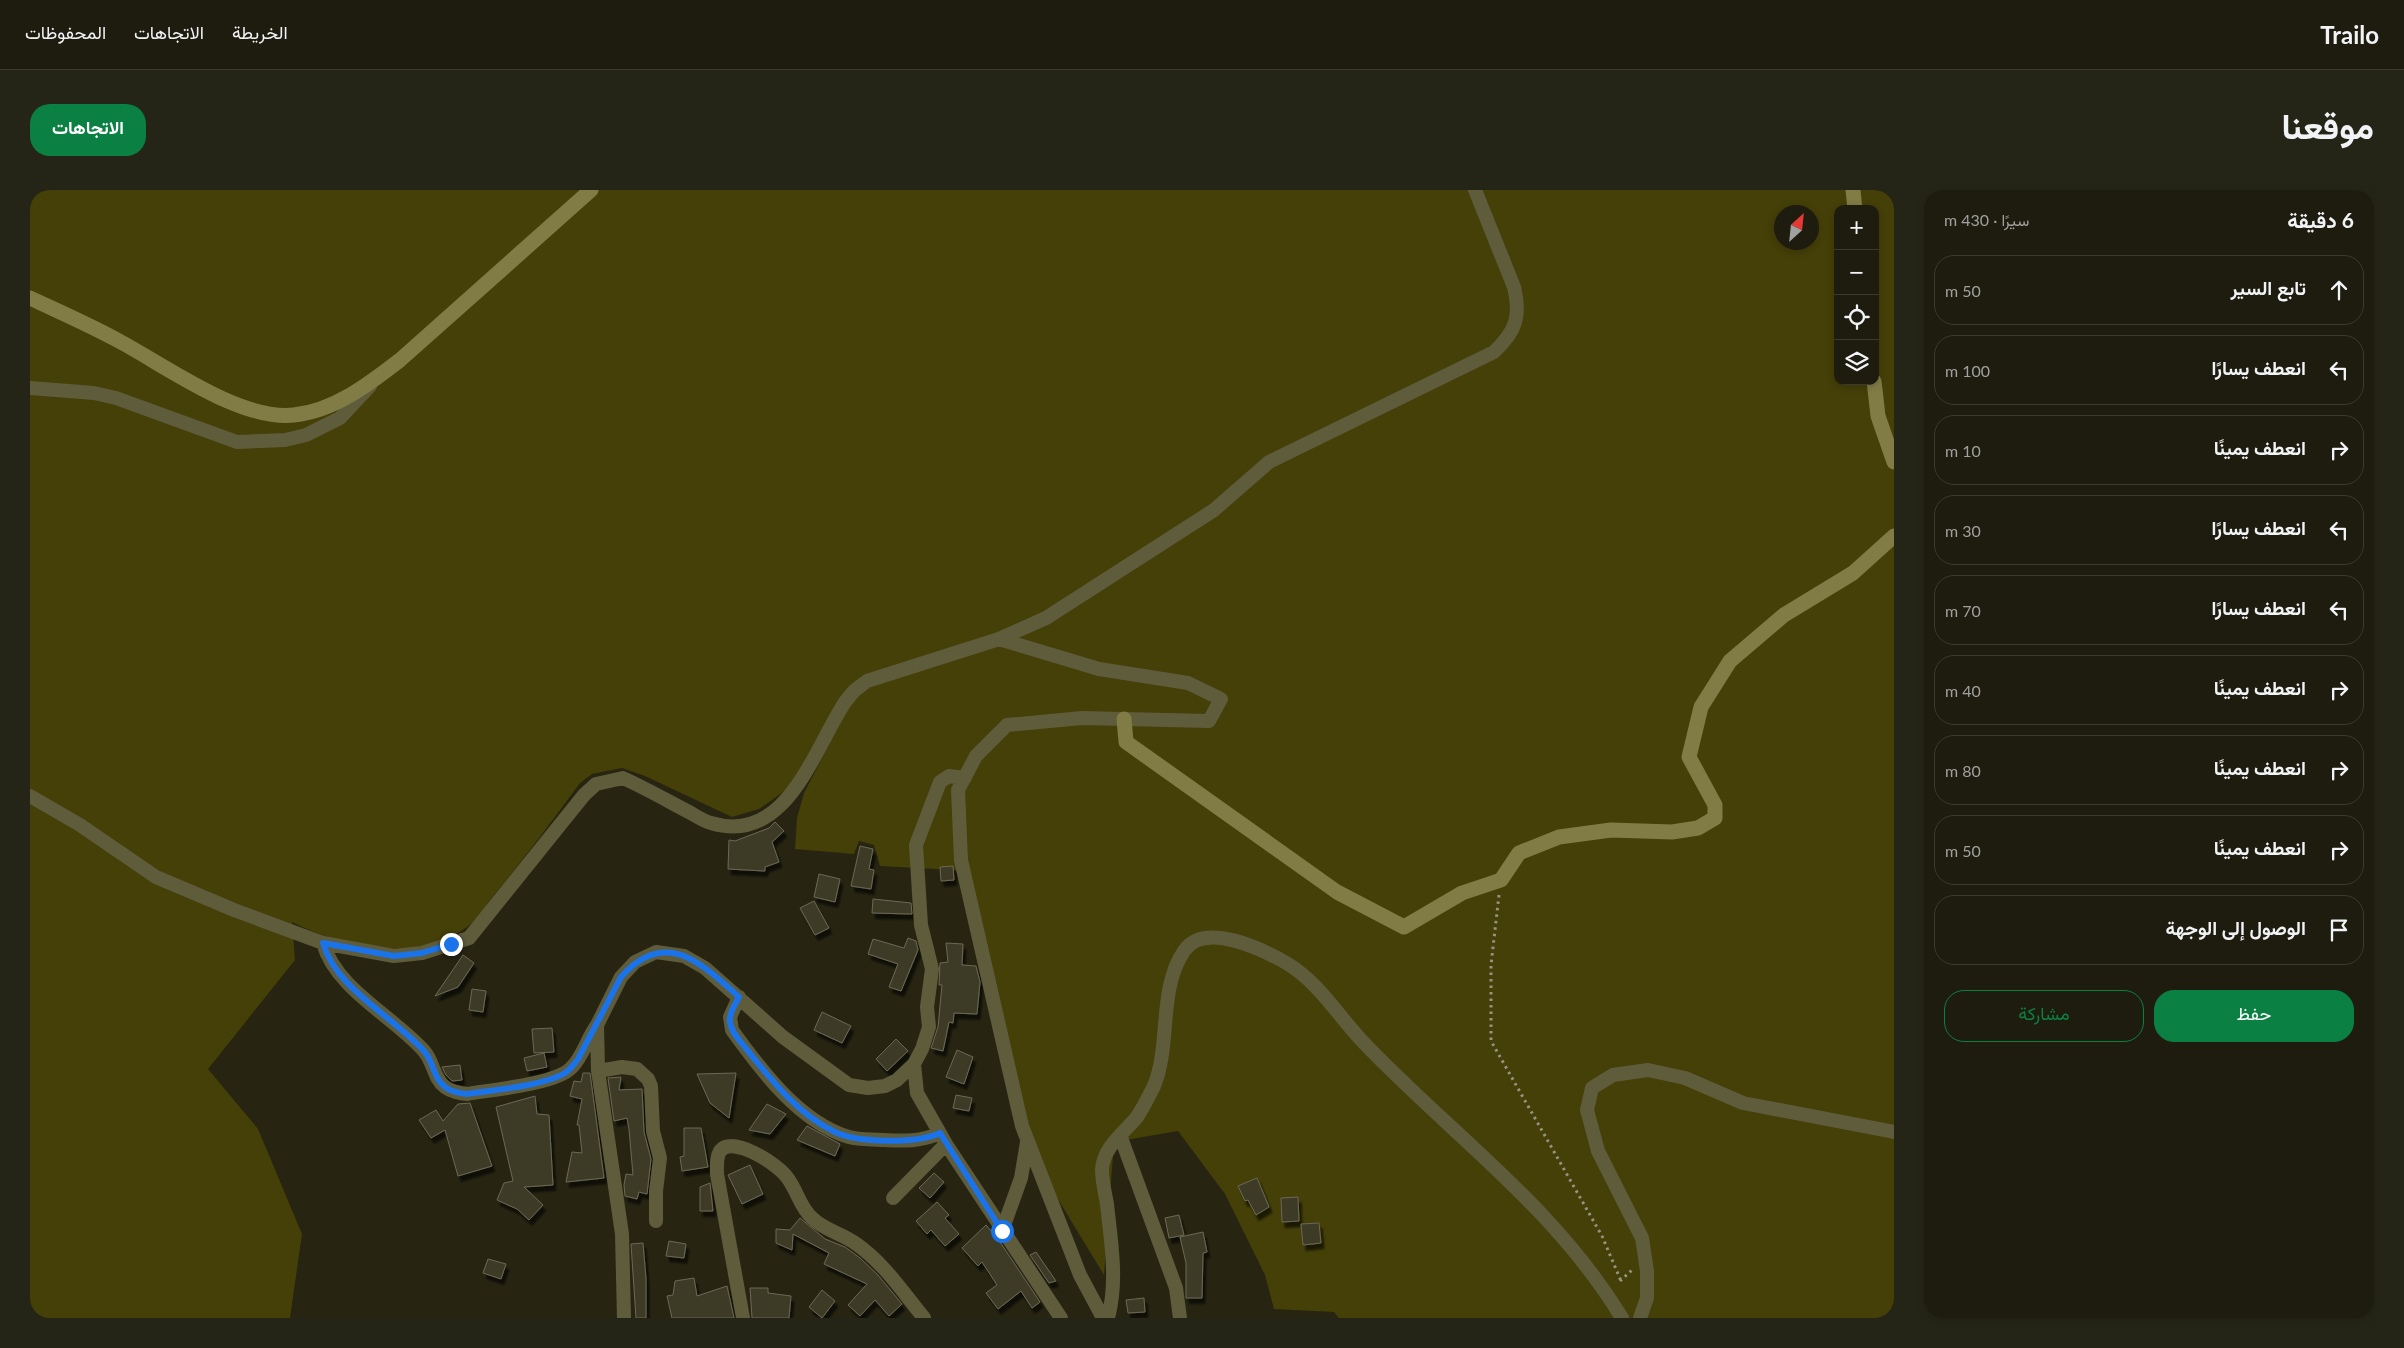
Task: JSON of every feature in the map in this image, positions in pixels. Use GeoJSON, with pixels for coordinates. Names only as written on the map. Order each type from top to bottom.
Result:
{"type":"FeatureCollection","features":[{"type":"Feature","properties":{"kind":"street"},"geometry":{"type":"LineString","coordinates":[[30,298],[104,333],[203,389],[264,413],[286,416],[315,411],[355,392],[400,360],[591,190]]}},
{"type":"Feature","properties":{"kind":"street"},"geometry":{"type":"LineString","coordinates":[[30,796],[80,825],[156,877],[234,910],[323,943],[394,956],[422,953],[469,938],[584,795],[596,784],[623,778],[709,823],[725,827],[748,826],[762,821],[792,794],[830,724],[854,691],[868,682],[999,639],[1046,618],[1214,510],[1269,462],[1494,352],[1508,339],[1516,323],[1518,304],[1514,287],[1475,190]]}},
{"type":"Feature","properties":{"kind":"street"},"geometry":{"type":"LineString","coordinates":[[1853,190],[1855,205]]}},
{"type":"Feature","properties":{"kind":"street"},"geometry":{"type":"LineString","coordinates":[[30,388],[94,393],[116,398],[236,442],[285,440],[306,435],[324,427],[340,418],[379,376]]}},
{"type":"Feature","properties":{"kind":"street"},"geometry":{"type":"LineString","coordinates":[[1874,385],[1878,416],[1894,462]]}},
{"type":"Feature","properties":{"kind":"street"},"geometry":{"type":"LineString","coordinates":[[1124,719],[1126,742],[1337,892],[1404,927],[1462,893],[1501,880],[1519,853],[1559,837],[1612,830],[1672,832],[1698,828],[1715,818],[1715,805],[1689,757],[1701,708],[1730,661],[1784,615],[1853,574],[1894,536]]}},
{"type":"Feature","properties":{"kind":"street"},"geometry":{"type":"LineString","coordinates":[[999,639],[1099,669],[1188,683],[1221,699],[1209,721],[1082,718],[1007,725],[976,756],[958,790],[960,860],[1028,1141],[1080,1275],[1103,1318]]}},
{"type":"Feature","properties":{"kind":"street"},"geometry":{"type":"LineString","coordinates":[[323,943],[328,960],[333,966],[357,991],[424,1051],[437,1078],[445,1087],[455,1092],[466,1094],[542,1081],[564,1073],[578,1059],[621,977],[634,962],[656,952],[684,956],[705,968],[790,1043],[849,1085],[863,1089],[885,1086],[904,1075],[914,1064],[922,1049],[929,1027],[927,1007],[932,969],[921,925],[916,845],[940,782],[949,776],[964,778]]}},
{"type":"Feature","properties":{"kind":"street"},"geometry":{"type":"LineString","coordinates":[[1108,1318],[1112,1303],[1115,1269],[1102,1168],[1112,1143],[1138,1115],[1154,1084],[1161,1058],[1168,997],[1175,970],[1184,949],[1202,937],[1229,938],[1289,964],[1314,984],[1364,1043],[1494,1164],[1551,1222],[1603,1287],[1622,1318]]}},
{"type":"Feature","properties":{"kind":"street"},"geometry":{"type":"LineString","coordinates":[[739,997],[730,1017],[732,1030],[784,1094],[824,1126],[843,1135],[863,1139],[906,1141],[943,1139]]}},
{"type":"Feature","properties":{"kind":"street"},"geometry":{"type":"LineString","coordinates":[[597,1025],[598,1070],[622,1234],[624,1318]]}},
{"type":"Feature","properties":{"kind":"street"},"geometry":{"type":"LineString","coordinates":[[914,1064],[917,1093],[943,1139],[1061,1318]]}},
{"type":"Feature","properties":{"kind":"street"},"geometry":{"type":"LineString","coordinates":[[598,1070],[622,1067],[637,1069],[651,1086],[653,1131],[660,1167],[656,1191],[656,1220]]}},
{"type":"Feature","properties":{"kind":"street"},"geometry":{"type":"LineString","coordinates":[[1640,1318],[1646,1298],[1647,1271],[1642,1238],[1598,1151],[1587,1110],[1592,1088],[1613,1074],[1648,1070],[1685,1078],[1743,1103],[1894,1132]]}},
{"type":"Feature","properties":{"kind":"street"},"geometry":{"type":"LineString","coordinates":[[1120,1135],[1176,1288],[1180,1318]]}},
{"type":"Feature","properties":{"kind":"street"},"geometry":{"type":"LineString","coordinates":[[893,1198],[943,1139]]}},
{"type":"Feature","properties":{"kind":"street"},"geometry":{"type":"LineString","coordinates":[[1002,1231],[1021,1178],[1028,1141]]}},
{"type":"Feature","properties":{"kind":"street"},"geometry":{"type":"LineString","coordinates":[[743,1318],[717,1174],[717,1160],[720,1151],[727,1146],[738,1146],[776,1166],[786,1176],[802,1207],[812,1219],[822,1227],[854,1242],[882,1264],[924,1318]]}},
{"type":"Feature","properties":{"kind":"path"},"geometry":{"type":"LineString","coordinates":[[1501,880],[1491,965],[1491,1041],[1602,1236],[1621,1281]]}},
{"type":"Feature","properties":{"kind":"path"},"geometry":{"type":"LineString","coordinates":[[1615,1282],[1621,1281],[1632,1270],[1642,1238]]}},
{"type":"Feature","properties":{"kind":"shaded area"},"geometry":{"type":"Polygon","coordinates":[[[30,190],[1894,190],[1894,1318],[1339,1318],[1334,1312],[1274,1309],[1265,1275],[1225,1194],[1178,1131],[1114,1142],[1104,1275],[1053,1191],[1013,1084],[956,870],[880,866],[874,845],[859,841],[854,854],[795,849],[797,818],[804,793],[831,741],[786,790],[759,809],[732,817],[645,776],[622,768],[592,774],[580,783],[527,854],[474,920],[467,927],[447,938],[403,949],[380,948],[356,945],[334,939],[292,922],[295,960],[208,1069],[258,1129],[302,1234],[290,1318],[30,1318],[30,190]]]}},
{"type":"Feature","properties":{"kind":"building"},"geometry":{"type":"Polygon","coordinates":[[[775,822],[784,831],[772,842],[779,862],[765,867],[765,871],[728,869],[729,840],[735,841],[769,828],[775,822]]]}},
{"type":"Feature","properties":{"kind":"building"},"geometry":{"type":"Polygon","coordinates":[[[860,846],[873,849],[869,869],[874,870],[871,889],[851,886],[860,846]]]}},
{"type":"Feature","properties":{"kind":"building"},"geometry":{"type":"Polygon","coordinates":[[[953,866],[954,880],[941,881],[940,867],[953,866]]]}},
{"type":"Feature","properties":{"kind":"building"},"geometry":{"type":"Polygon","coordinates":[[[819,874],[840,879],[835,902],[814,897],[819,874]]]}},
{"type":"Feature","properties":{"kind":"building"},"geometry":{"type":"Polygon","coordinates":[[[873,899],[911,903],[912,914],[872,913],[873,899]]]}},
{"type":"Feature","properties":{"kind":"building"},"geometry":{"type":"Polygon","coordinates":[[[814,901],[829,928],[815,935],[800,908],[814,901]]]}},
{"type":"Feature","properties":{"kind":"building"},"geometry":{"type":"Polygon","coordinates":[[[908,938],[916,941],[918,950],[901,991],[889,987],[898,964],[868,954],[873,939],[904,948],[908,938]]]}},
{"type":"Feature","properties":{"kind":"building"},"geometry":{"type":"Polygon","coordinates":[[[946,943],[963,944],[962,965],[976,966],[980,982],[977,1014],[954,1013],[953,1023],[949,1022],[943,1051],[931,1048],[938,1027],[942,985],[939,985],[940,963],[948,962],[946,943]]]}},
{"type":"Feature","properties":{"kind":"building"},"geometry":{"type":"Polygon","coordinates":[[[463,955],[474,963],[458,987],[435,996],[463,955]]]}},
{"type":"Feature","properties":{"kind":"building"},"geometry":{"type":"Polygon","coordinates":[[[472,989],[486,991],[483,1012],[469,1010],[472,989]]]}},
{"type":"Feature","properties":{"kind":"building"},"geometry":{"type":"Polygon","coordinates":[[[822,1012],[851,1026],[842,1043],[814,1030],[822,1012]]]}},
{"type":"Feature","properties":{"kind":"building"},"geometry":{"type":"Polygon","coordinates":[[[552,1028],[554,1052],[534,1053],[532,1029],[552,1028]]]}},
{"type":"Feature","properties":{"kind":"building"},"geometry":{"type":"Polygon","coordinates":[[[896,1039],[908,1051],[887,1071],[876,1059],[896,1039]]]}},
{"type":"Feature","properties":{"kind":"building"},"geometry":{"type":"Polygon","coordinates":[[[957,1050],[973,1057],[964,1084],[946,1077],[957,1050]]]}},
{"type":"Feature","properties":{"kind":"building"},"geometry":{"type":"Polygon","coordinates":[[[544,1053],[547,1067],[527,1071],[524,1058],[544,1053]]]}},
{"type":"Feature","properties":{"kind":"building"},"geometry":{"type":"Polygon","coordinates":[[[460,1065],[462,1080],[452,1081],[442,1067],[460,1065]]]}},
{"type":"Feature","properties":{"kind":"building"},"geometry":{"type":"Polygon","coordinates":[[[583,1073],[590,1073],[604,1178],[566,1182],[572,1152],[582,1153],[579,1125],[577,1125],[582,1099],[570,1096],[574,1081],[581,1082],[583,1073]]]}},
{"type":"Feature","properties":{"kind":"building"},"geometry":{"type":"Polygon","coordinates":[[[736,1073],[729,1118],[710,1103],[697,1074],[736,1073]]]}},
{"type":"Feature","properties":{"kind":"building"},"geometry":{"type":"Polygon","coordinates":[[[621,1077],[619,1090],[642,1089],[644,1132],[651,1159],[647,1194],[639,1192],[637,1199],[625,1196],[626,1174],[633,1175],[629,1129],[627,1118],[614,1121],[608,1078],[621,1077]]]}},
{"type":"Feature","properties":{"kind":"building"},"geometry":{"type":"Polygon","coordinates":[[[956,1095],[972,1098],[969,1111],[953,1108],[956,1095]]]}},
{"type":"Feature","properties":{"kind":"building"},"geometry":{"type":"Polygon","coordinates":[[[535,1096],[537,1114],[549,1115],[553,1185],[524,1187],[543,1205],[529,1220],[517,1209],[497,1200],[504,1183],[513,1181],[496,1107],[535,1096]]]}},
{"type":"Feature","properties":{"kind":"building"},"geometry":{"type":"Polygon","coordinates":[[[470,1103],[492,1166],[458,1176],[445,1130],[431,1138],[419,1120],[436,1110],[443,1121],[458,1104],[470,1103]]]}},
{"type":"Feature","properties":{"kind":"building"},"geometry":{"type":"Polygon","coordinates":[[[767,1104],[786,1114],[770,1134],[749,1130],[767,1104]]]}},
{"type":"Feature","properties":{"kind":"building"},"geometry":{"type":"Polygon","coordinates":[[[807,1126],[840,1144],[835,1156],[797,1140],[807,1126]]]}},
{"type":"Feature","properties":{"kind":"building"},"geometry":{"type":"Polygon","coordinates":[[[684,1128],[701,1128],[708,1167],[682,1171],[680,1157],[684,1156],[684,1128]]]}},
{"type":"Feature","properties":{"kind":"building"},"geometry":{"type":"Polygon","coordinates":[[[750,1165],[763,1194],[742,1204],[728,1175],[750,1165]]]}},
{"type":"Feature","properties":{"kind":"building"},"geometry":{"type":"Polygon","coordinates":[[[934,1173],[944,1182],[930,1198],[919,1188],[934,1173]]]}},
{"type":"Feature","properties":{"kind":"building"},"geometry":{"type":"Polygon","coordinates":[[[1257,1178],[1269,1207],[1256,1215],[1248,1200],[1245,1201],[1238,1186],[1257,1178]]]}},
{"type":"Feature","properties":{"kind":"building"},"geometry":{"type":"Polygon","coordinates":[[[710,1183],[713,1211],[700,1211],[700,1187],[710,1183]]]}},
{"type":"Feature","properties":{"kind":"building"},"geometry":{"type":"Polygon","coordinates":[[[1298,1197],[1299,1221],[1282,1222],[1281,1198],[1298,1197]]]}},
{"type":"Feature","properties":{"kind":"building"},"geometry":{"type":"Polygon","coordinates":[[[937,1202],[949,1215],[945,1218],[959,1234],[945,1246],[931,1230],[927,1234],[916,1221],[937,1202]]]}},
{"type":"Feature","properties":{"kind":"building"},"geometry":{"type":"Polygon","coordinates":[[[1179,1215],[1184,1235],[1169,1238],[1165,1218],[1179,1215]]]}},
{"type":"Feature","properties":{"kind":"building"},"geometry":{"type":"Polygon","coordinates":[[[800,1218],[825,1239],[845,1247],[860,1258],[877,1274],[902,1304],[889,1316],[875,1300],[860,1316],[848,1305],[867,1284],[824,1264],[829,1253],[793,1234],[792,1250],[776,1243],[776,1229],[790,1230],[800,1218]]]}},
{"type":"Feature","properties":{"kind":"building"},"geometry":{"type":"Polygon","coordinates":[[[1319,1223],[1321,1243],[1303,1245],[1301,1224],[1319,1223]]]}},
{"type":"Feature","properties":{"kind":"building"},"geometry":{"type":"Polygon","coordinates":[[[986,1225],[998,1239],[1040,1302],[1032,1308],[1021,1291],[998,1309],[986,1293],[997,1285],[982,1262],[978,1266],[962,1248],[986,1225]]]}},
{"type":"Feature","properties":{"kind":"building"},"geometry":{"type":"Polygon","coordinates":[[[1203,1232],[1207,1252],[1203,1253],[1202,1298],[1186,1298],[1186,1263],[1180,1237],[1203,1232]]]}},
{"type":"Feature","properties":{"kind":"building"},"geometry":{"type":"Polygon","coordinates":[[[669,1241],[686,1244],[684,1258],[666,1256],[669,1241]]]}},
{"type":"Feature","properties":{"kind":"building"},"geometry":{"type":"Polygon","coordinates":[[[643,1243],[646,1279],[646,1318],[636,1318],[631,1244],[643,1243]]]}},
{"type":"Feature","properties":{"kind":"building"},"geometry":{"type":"Polygon","coordinates":[[[1036,1252],[1056,1281],[1049,1283],[1030,1255],[1036,1252]]]}},
{"type":"Feature","properties":{"kind":"building"},"geometry":{"type":"Polygon","coordinates":[[[488,1259],[506,1264],[501,1279],[483,1273],[488,1259]]]}},
{"type":"Feature","properties":{"kind":"building"},"geometry":{"type":"Polygon","coordinates":[[[694,1278],[697,1296],[727,1286],[734,1318],[672,1318],[667,1296],[673,1295],[675,1281],[694,1278]]]}},
{"type":"Feature","properties":{"kind":"building"},"geometry":{"type":"Polygon","coordinates":[[[750,1288],[768,1288],[768,1293],[791,1296],[789,1318],[752,1318],[750,1288]]]}},
{"type":"Feature","properties":{"kind":"building"},"geometry":{"type":"Polygon","coordinates":[[[822,1290],[835,1301],[822,1318],[809,1307],[822,1290]]]}},
{"type":"Feature","properties":{"kind":"building"},"geometry":{"type":"Polygon","coordinates":[[[1144,1298],[1145,1312],[1128,1313],[1126,1300],[1144,1298]]]}},
{"type":"Feature","properties":{"kind":"route"},"geometry":{"type":"LineString","coordinates":[[451,944],[422,953],[394,956],[363,952],[323,943],[328,960],[333,966],[357,991],[424,1051],[437,1078],[445,1087],[455,1092],[466,1094],[542,1081],[555,1078],[564,1073],[578,1059],[621,977],[634,962],[656,952],[674,953],[684,956],[705,968],[739,997],[730,1017],[732,1030],[784,1094],[824,1126],[850,1137],[906,1141],[922,1140],[940,1133],[966,1177],[1002,1231]]}}]}
